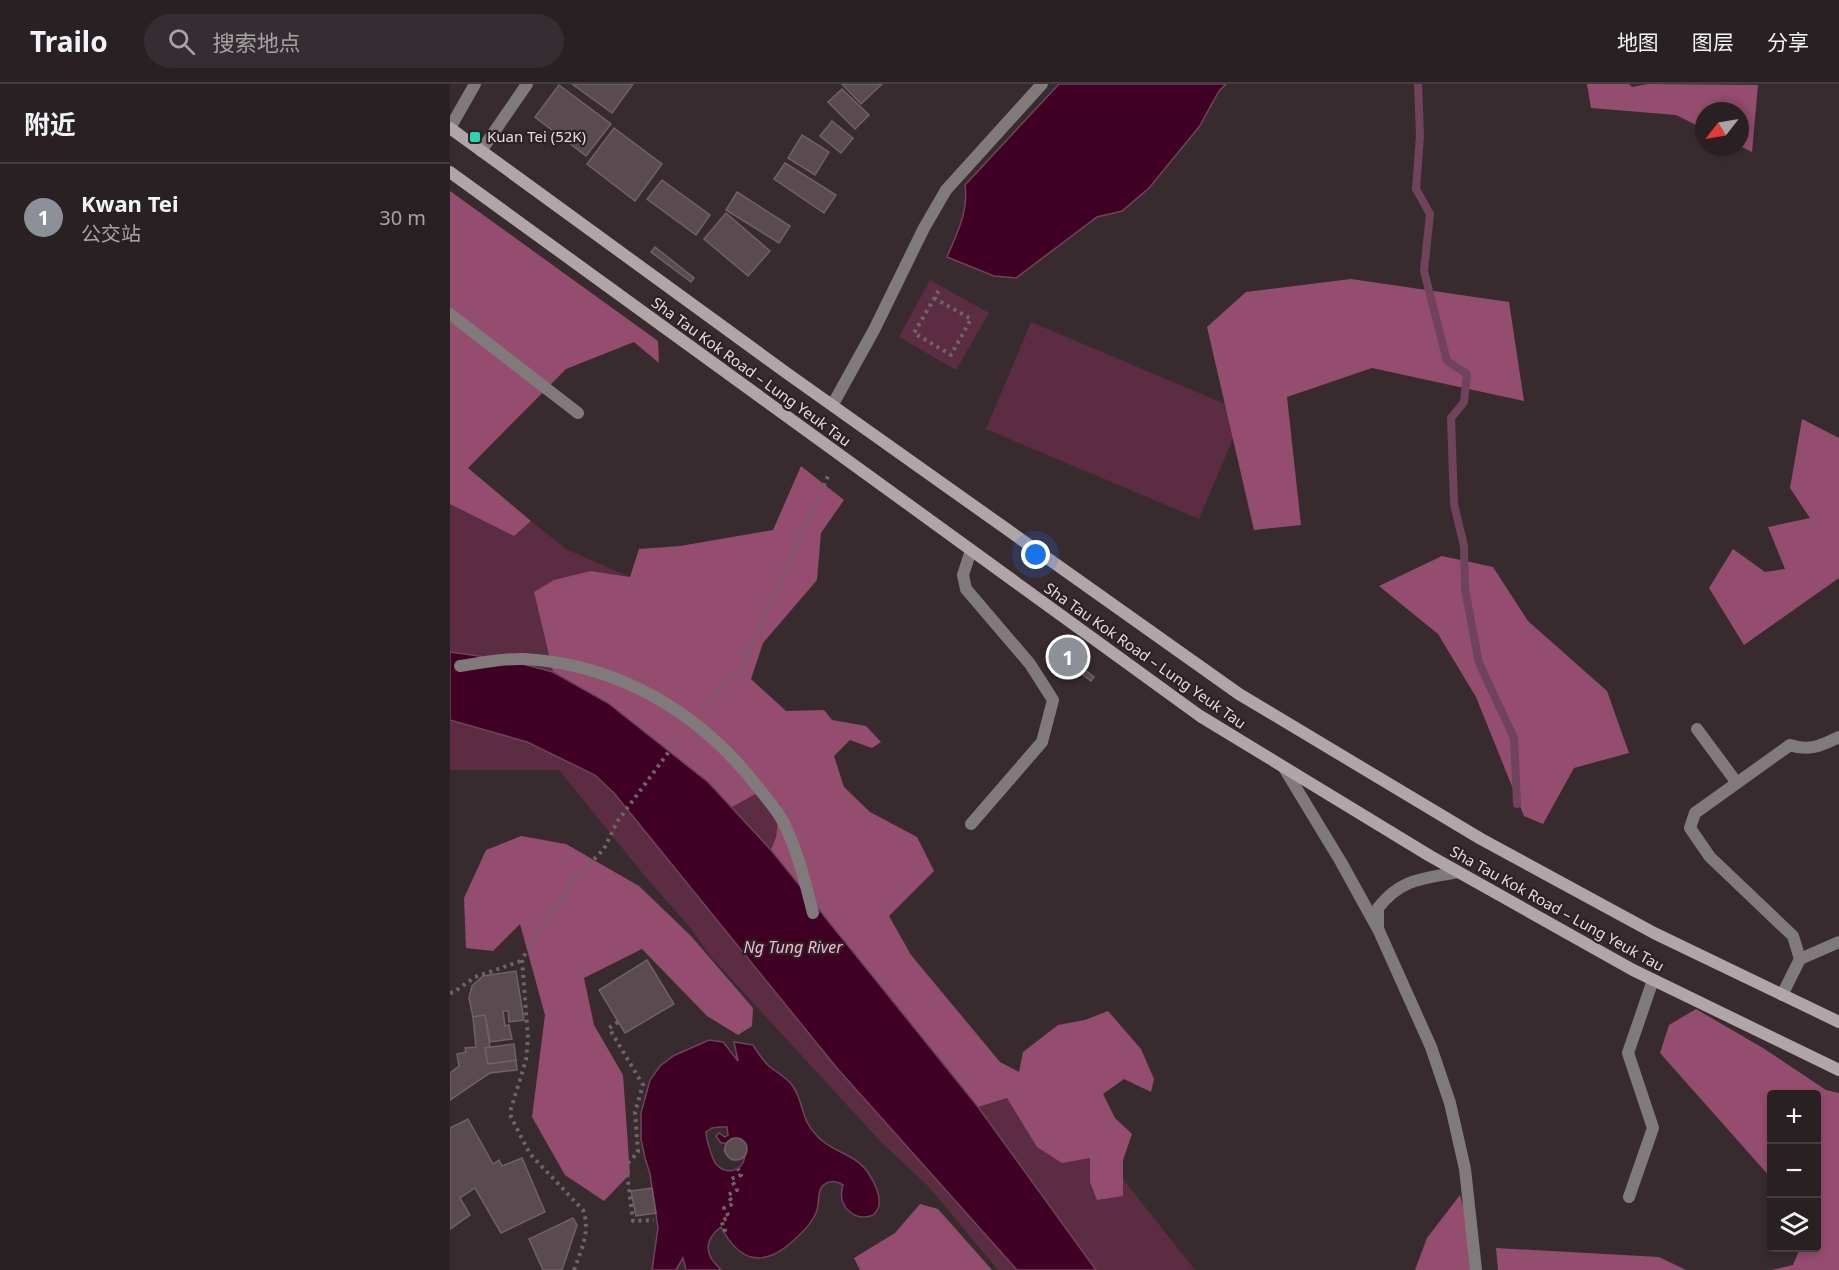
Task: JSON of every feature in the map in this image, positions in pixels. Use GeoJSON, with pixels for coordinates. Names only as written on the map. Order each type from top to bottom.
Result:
{"type":"FeatureCollection","features":[{"type":"Feature","properties":{"kind":"main road","name":"Sha Tau Kok Road – Lung Yeuk Tau"},"geometry":{"type":"LineString","coordinates":[[450,128],[1239,694],[1481,838],[1654,933],[1839,1022]]}},
{"type":"Feature","properties":{"kind":"main road","name":"Sha Tau Kok Road – Lung Yeuk Tau"},"geometry":{"type":"LineString","coordinates":[[450,172],[1200,716],[1458,872],[1653,980],[1839,1070]]}},
{"type":"Feature","properties":{"kind":"street"},"geometry":{"type":"LineString","coordinates":[[450,128],[476,84]]}},
{"type":"Feature","properties":{"kind":"street"},"geometry":{"type":"LineString","coordinates":[[481,151],[528,84]]}},
{"type":"Feature","properties":{"kind":"street"},"geometry":{"type":"LineString","coordinates":[[833,404],[946,190],[1042,84]]}},
{"type":"Feature","properties":{"kind":"street"},"geometry":{"type":"LineString","coordinates":[[450,314],[578,413]]}},
{"type":"Feature","properties":{"kind":"street"},"geometry":{"type":"LineString","coordinates":[[971,550],[963,575],[966,589],[1030,664],[1053,700],[1042,742],[971,824]]}},
{"type":"Feature","properties":{"kind":"street"},"geometry":{"type":"LineString","coordinates":[[460,666],[522,659],[590,669],[652,695],[692,720],[734,758],[781,818],[798,859],[813,913]]}},
{"type":"Feature","properties":{"kind":"street"},"geometry":{"type":"LineString","coordinates":[[1697,729],[1737,783]]}},
{"type":"Feature","properties":{"kind":"street"},"geometry":{"type":"LineString","coordinates":[[1800,959],[1793,936],[1710,857],[1690,828],[1695,813],[1790,745],[1800,749],[1820,747],[1839,737]]}},
{"type":"Feature","properties":{"kind":"street"},"geometry":{"type":"LineString","coordinates":[[1284,768],[1341,862],[1378,931],[1431,1047],[1450,1102],[1465,1169],[1476,1270]]}},
{"type":"Feature","properties":{"kind":"street"},"geometry":{"type":"LineString","coordinates":[[1378,931],[1378,908],[1400,886],[1408,882],[1458,872]]}},
{"type":"Feature","properties":{"kind":"street"},"geometry":{"type":"LineString","coordinates":[[1782,995],[1800,959],[1839,942]]}},
{"type":"Feature","properties":{"kind":"street"},"geometry":{"type":"LineString","coordinates":[[1629,1197],[1653,1128],[1628,1053],[1653,980]]}},
{"type":"Feature","properties":{"kind":"path"},"geometry":{"type":"LineString","coordinates":[[934,298],[971,319],[951,355],[914,333],[934,298],[939,290]]}},
{"type":"Feature","properties":{"kind":"path"},"geometry":{"type":"LineString","coordinates":[[574,1270],[586,1236],[585,1215],[580,1205],[527,1150],[511,1114],[526,1060],[528,1038],[522,960],[569,885],[604,849],[617,822],[692,720],[744,663],[828,476]]}},
{"type":"Feature","properties":{"kind":"path"},"geometry":{"type":"LineString","coordinates":[[450,993],[476,977],[522,960]]}},
{"type":"Feature","properties":{"kind":"path"},"geometry":{"type":"LineString","coordinates":[[618,1022],[609,1028],[643,1085],[635,1112],[638,1152],[626,1165],[633,1221],[654,1220]]}},
{"type":"Feature","properties":{"kind":"path"},"geometry":{"type":"LineString","coordinates":[[723,1231],[725,1230],[721,1221],[729,1218],[724,1208],[733,1204],[728,1195],[737,1190],[732,1179],[741,1174],[738,1169]]}},
{"type":"Feature","properties":{"kind":"shaded area"},"geometry":{"type":"Polygon","coordinates":[[[1587,84],[1629,84],[1632,87],[1648,84],[1758,85],[1752,152],[1749,150],[1749,102],[1695,102],[1695,124],[1676,115],[1591,108],[1587,84]]]}},
{"type":"Feature","properties":{"kind":"shaded area"},"geometry":{"type":"Polygon","coordinates":[[[450,191],[658,341],[659,363],[634,342],[566,369],[468,468],[531,521],[514,536],[450,504],[450,191]]]}},
{"type":"Feature","properties":{"kind":"shaded area"},"geometry":{"type":"Polygon","coordinates":[[[1351,279],[1509,302],[1524,401],[1372,368],[1287,397],[1301,525],[1254,530],[1207,327],[1246,292],[1351,279]]]}},
{"type":"Feature","properties":{"kind":"shaded area"},"geometry":{"type":"Polygon","coordinates":[[[930,280],[989,313],[956,370],[899,337],[930,280]]]}},
{"type":"Feature","properties":{"kind":"shaded area"},"geometry":{"type":"Polygon","coordinates":[[[1031,322],[1244,412],[1199,519],[986,429],[1031,322]]]}},
{"type":"Feature","properties":{"kind":"shaded area"},"geometry":{"type":"Polygon","coordinates":[[[1802,419],[1839,438],[1839,578],[1744,645],[1709,588],[1733,549],[1765,572],[1785,569],[1768,527],[1810,518],[1790,488],[1802,419]]]}},
{"type":"Feature","properties":{"kind":"shaded area"},"geometry":{"type":"Polygon","coordinates":[[[801,466],[844,500],[821,533],[817,580],[763,643],[751,679],[786,711],[824,710],[832,720],[866,726],[881,742],[872,748],[850,740],[834,756],[844,787],[870,812],[917,837],[934,871],[889,916],[911,955],[1000,1062],[1019,1072],[1023,1052],[1058,1025],[1085,1020],[1108,1011],[1141,1049],[1154,1079],[1151,1092],[1124,1079],[1103,1094],[1115,1118],[1132,1134],[1123,1160],[1123,1196],[1097,1200],[1090,1182],[1090,1158],[1062,1163],[1037,1147],[1007,1098],[978,1107],[771,850],[776,837],[780,805],[763,790],[732,807],[708,782],[608,703],[553,672],[534,592],[554,580],[591,571],[630,577],[639,549],[680,546],[773,530],[801,466]]]}},
{"type":"Feature","properties":{"kind":"shaded area"},"geometry":{"type":"Polygon","coordinates":[[[450,494],[514,536],[531,521],[566,549],[630,577],[591,571],[534,592],[553,672],[507,660],[450,652],[450,494]]]}},
{"type":"Feature","properties":{"kind":"shaded area"},"geometry":{"type":"Polygon","coordinates":[[[1442,556],[1493,567],[1528,621],[1607,691],[1629,753],[1574,768],[1543,824],[1524,816],[1476,697],[1438,634],[1379,586],[1442,556]]]}},
{"type":"Feature","properties":{"kind":"shaded area"},"geometry":{"type":"Polygon","coordinates":[[[450,720],[527,742],[595,775],[614,793],[836,1067],[1017,1270],[998,1270],[929,1187],[881,1142],[711,957],[689,926],[648,880],[559,770],[450,770],[450,720]]]}},
{"type":"Feature","properties":{"kind":"shaded area"},"geometry":{"type":"Polygon","coordinates":[[[763,790],[781,805],[776,837],[771,850],[732,807],[763,790]]]}},
{"type":"Feature","properties":{"kind":"shaded area"},"geometry":{"type":"Polygon","coordinates":[[[521,836],[566,844],[639,886],[691,936],[753,1008],[752,1026],[738,1035],[707,1016],[642,949],[584,978],[594,1025],[623,1075],[630,1174],[604,1201],[565,1175],[532,1117],[545,1015],[520,924],[493,951],[466,948],[464,898],[486,850],[521,836]]]}},
{"type":"Feature","properties":{"kind":"shaded area"},"geometry":{"type":"Polygon","coordinates":[[[1696,1009],[1763,1048],[1826,1090],[1839,1093],[1839,1270],[1772,1270],[1793,1265],[1798,1252],[1821,1252],[1821,1090],[1767,1090],[1767,1173],[1660,1053],[1669,1025],[1696,1009]]]}},
{"type":"Feature","properties":{"kind":"shaded area"},"geometry":{"type":"Polygon","coordinates":[[[1015,1094],[1091,1158],[1090,1175],[1123,1196],[1123,1179],[1195,1270],[1096,1270],[978,1107],[1015,1094]]]}},
{"type":"Feature","properties":{"kind":"shaded area"},"geometry":{"type":"Polygon","coordinates":[[[1460,1195],[1480,1270],[1415,1270],[1427,1238],[1460,1195]]]}},
{"type":"Feature","properties":{"kind":"shaded area"},"geometry":{"type":"Polygon","coordinates":[[[920,1204],[938,1209],[992,1270],[860,1270],[854,1258],[895,1233],[920,1204]]]}},
{"type":"Feature","properties":{"kind":"shaded area"},"geometry":{"type":"Polygon","coordinates":[[[1496,1248],[1659,1257],[1686,1270],[1498,1270],[1496,1248]]]}},
{"type":"Feature","properties":{"kind":"water"},"geometry":{"type":"Polygon","coordinates":[[[1059,84],[1226,84],[1219,91],[1199,127],[1149,188],[1122,211],[1097,217],[1016,278],[994,276],[947,257],[964,213],[965,185],[1059,84]]]}},
{"type":"Feature","properties":{"kind":"water","name":"Ng Tung River"},"geometry":{"type":"Polygon","coordinates":[[[450,652],[507,660],[553,672],[608,703],[708,782],[771,850],[978,1107],[1096,1270],[1017,1270],[836,1067],[614,793],[595,775],[527,742],[450,720],[450,652]]]}},
{"type":"Feature","properties":{"kind":"water"},"geometry":{"type":"Polygon","coordinates":[[[709,1040],[723,1042],[738,1061],[734,1042],[753,1045],[767,1065],[792,1085],[808,1124],[818,1137],[864,1167],[878,1193],[879,1206],[874,1214],[865,1217],[855,1215],[847,1209],[842,1199],[843,1185],[828,1182],[821,1188],[817,1212],[813,1219],[803,1232],[773,1255],[753,1258],[745,1254],[728,1239],[721,1227],[714,1233],[708,1249],[712,1260],[721,1270],[686,1270],[683,1258],[676,1270],[652,1270],[658,1228],[650,1174],[641,1139],[641,1113],[650,1080],[660,1066],[673,1056],[709,1040]],[[727,1127],[712,1128],[706,1132],[714,1161],[720,1168],[729,1171],[738,1168],[745,1156],[732,1160],[724,1151],[727,1143],[721,1143],[716,1136],[719,1133],[725,1137],[728,1135],[727,1127]]]}},
{"type":"Feature","properties":{"kind":"building"},"geometry":{"type":"Polygon","coordinates":[[[572,84],[633,84],[612,113],[572,84]]]}},
{"type":"Feature","properties":{"kind":"building"},"geometry":{"type":"Polygon","coordinates":[[[842,84],[882,84],[861,104],[842,84]]]}},
{"type":"Feature","properties":{"kind":"building"},"geometry":{"type":"Polygon","coordinates":[[[559,85],[611,124],[586,156],[535,117],[559,85]]]}},
{"type":"Feature","properties":{"kind":"building"},"geometry":{"type":"Polygon","coordinates":[[[842,89],[869,115],[855,129],[828,102],[842,89]]]}},
{"type":"Feature","properties":{"kind":"building"},"geometry":{"type":"Polygon","coordinates":[[[832,121],[853,138],[841,153],[820,136],[832,121]]]}},
{"type":"Feature","properties":{"kind":"building"},"geometry":{"type":"Polygon","coordinates":[[[614,128],[662,164],[635,201],[587,164],[614,128]]]}},
{"type":"Feature","properties":{"kind":"building"},"geometry":{"type":"Polygon","coordinates":[[[802,135],[829,152],[815,175],[788,158],[802,135]]]}},
{"type":"Feature","properties":{"kind":"building"},"geometry":{"type":"Polygon","coordinates":[[[785,163],[836,195],[824,213],[774,179],[785,163]]]}},
{"type":"Feature","properties":{"kind":"building"},"geometry":{"type":"Polygon","coordinates":[[[662,180],[710,215],[696,235],[647,199],[662,180]]]}},
{"type":"Feature","properties":{"kind":"building"},"geometry":{"type":"Polygon","coordinates":[[[737,192],[790,226],[779,243],[726,210],[737,192]]]}},
{"type":"Feature","properties":{"kind":"building"},"geometry":{"type":"Polygon","coordinates":[[[726,213],[770,251],[748,276],[704,239],[726,213]]]}},
{"type":"Feature","properties":{"kind":"building"},"geometry":{"type":"Polygon","coordinates":[[[655,247],[694,278],[691,282],[651,252],[655,247]]]}},
{"type":"Feature","properties":{"kind":"building"},"geometry":{"type":"Polygon","coordinates":[[[1055,646],[1094,677],[1091,681],[1052,651],[1055,646]]]}},
{"type":"Feature","properties":{"kind":"building"},"geometry":{"type":"Polygon","coordinates":[[[647,960],[674,1004],[625,1033],[599,990],[647,960]]]}},
{"type":"Feature","properties":{"kind":"building"},"geometry":{"type":"Polygon","coordinates":[[[516,971],[524,1020],[509,1022],[508,1011],[503,1011],[505,1026],[509,1025],[512,1039],[490,1042],[485,1015],[473,1017],[469,998],[472,986],[483,976],[516,971]]]}},
{"type":"Feature","properties":{"kind":"building"},"geometry":{"type":"Polygon","coordinates":[[[485,1015],[490,1047],[485,1048],[488,1064],[516,1060],[517,1070],[490,1073],[450,1100],[450,1073],[459,1066],[457,1054],[466,1052],[465,1048],[476,1047],[473,1017],[485,1015]]]}},
{"type":"Feature","properties":{"kind":"building"},"geometry":{"type":"Polygon","coordinates":[[[514,1044],[516,1060],[488,1064],[485,1048],[514,1044]]]}},
{"type":"Feature","properties":{"kind":"building"},"geometry":{"type":"Polygon","coordinates":[[[468,1119],[493,1164],[499,1160],[502,1166],[522,1158],[545,1212],[501,1233],[475,1188],[460,1198],[470,1215],[450,1229],[450,1128],[468,1119]]]}},
{"type":"Feature","properties":{"kind":"building"},"geometry":{"type":"Polygon","coordinates":[[[736,1138],[744,1141],[747,1149],[744,1157],[736,1160],[728,1157],[725,1149],[728,1141],[736,1138]]]}},
{"type":"Feature","properties":{"kind":"building"},"geometry":{"type":"Polygon","coordinates":[[[652,1188],[656,1213],[636,1216],[631,1191],[652,1188]]]}},
{"type":"Feature","properties":{"kind":"building"},"geometry":{"type":"Polygon","coordinates":[[[573,1218],[577,1225],[562,1270],[543,1270],[529,1239],[573,1218]]]}},
{"type":"Feature","properties":{"kind":"waterway"},"geometry":{"type":"LineString","coordinates":[[1418,84],[1420,136],[1416,189],[1430,214],[1424,271],[1447,361],[1467,374],[1464,402],[1451,418],[1454,504],[1464,546],[1465,589],[1479,663],[1514,738],[1517,804]]}},
{"type":"Feature","properties":{"kind":"place","name":"Kuan Tei (52K)"},"geometry":{"type":"Point","coordinates":[475,137]}},
{"type":"Feature","properties":{"kind":"place","name":"Kwan Tei"},"geometry":{"type":"Point","coordinates":[1068,657]}}]}
